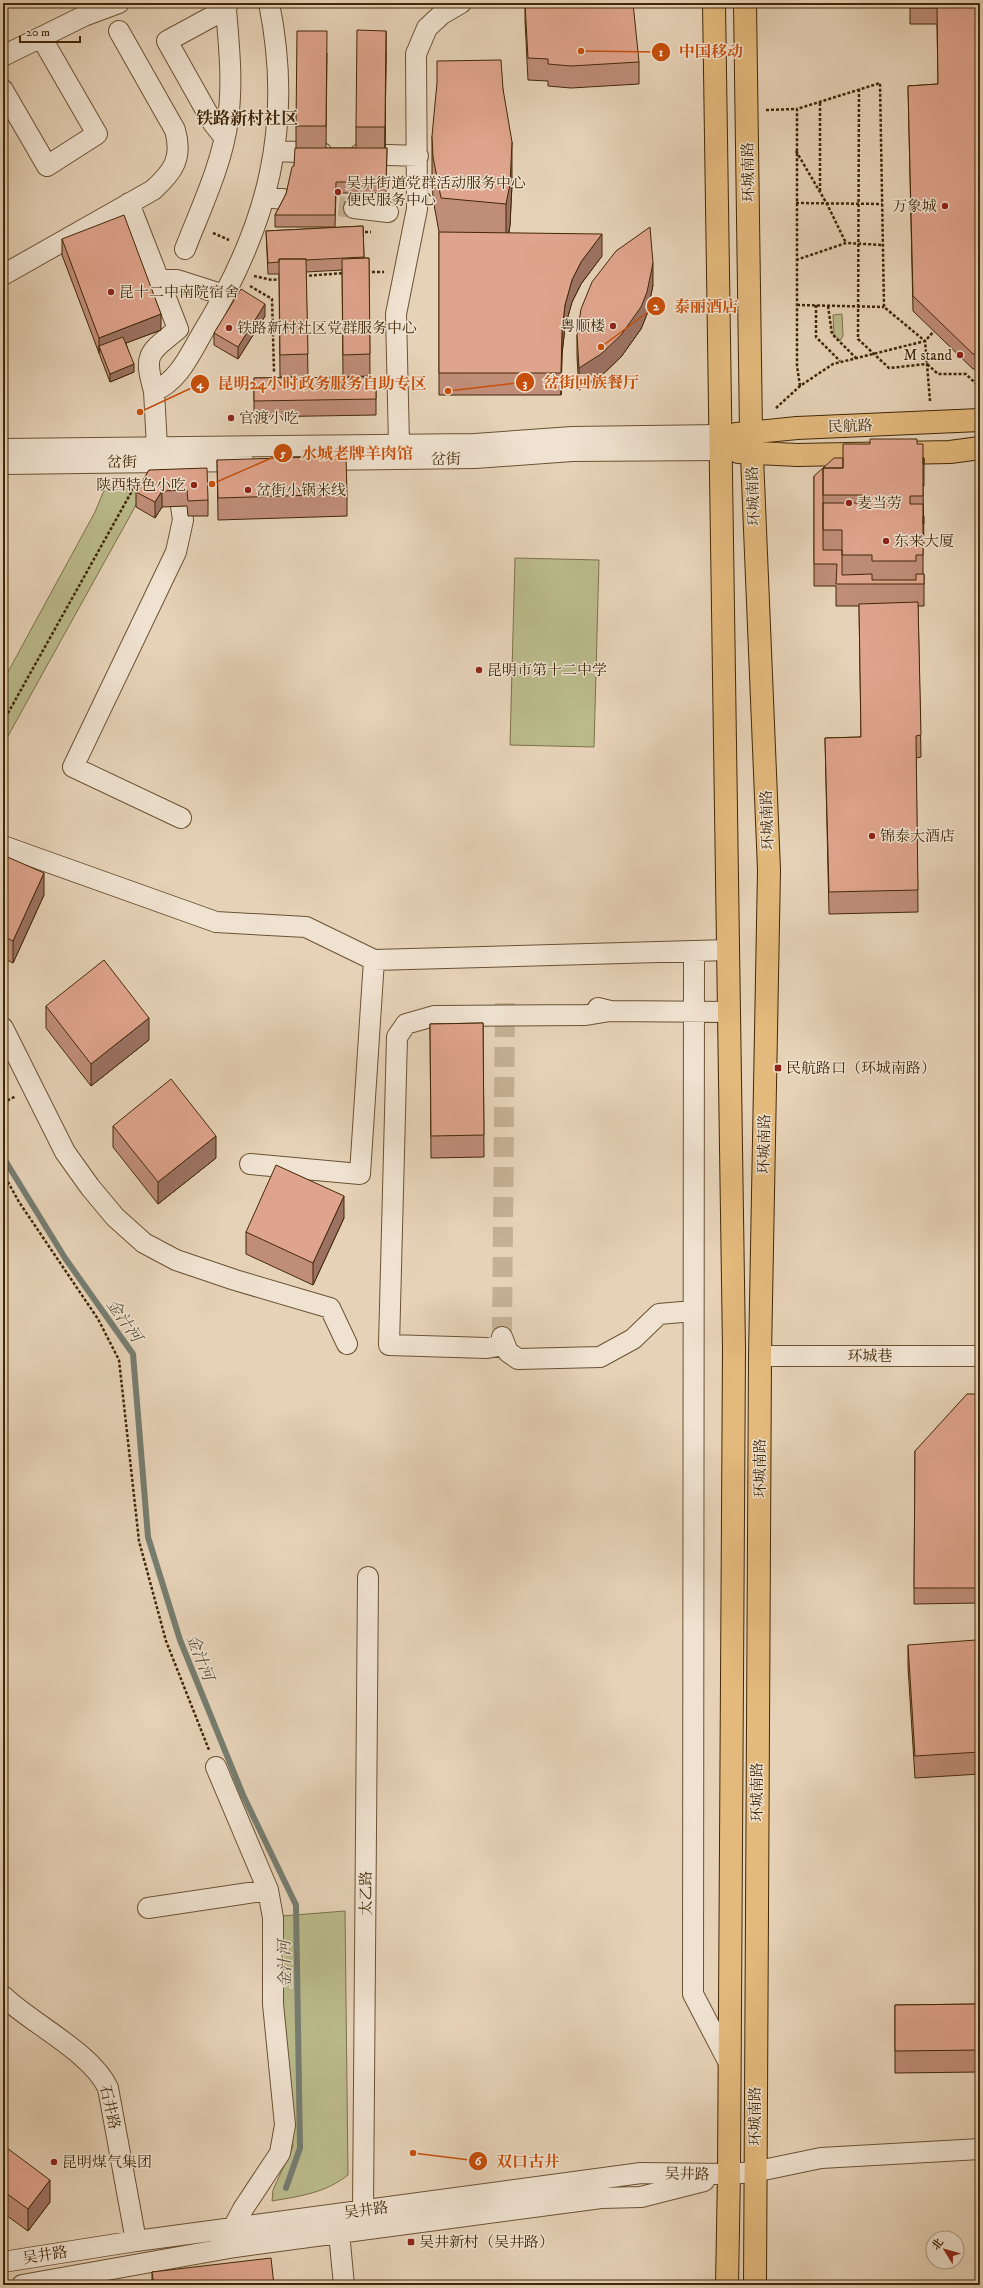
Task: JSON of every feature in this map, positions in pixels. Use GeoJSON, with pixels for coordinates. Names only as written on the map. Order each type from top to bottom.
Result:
{"type":"FeatureCollection","features":[{"type":"Feature","properties":{"kind":"main road","name":"环城南路"},"geometry":{"type":"LineString","coordinates":[[714,3],[734,1349],[730,2065],[727,2285]]}},
{"type":"Feature","properties":{"kind":"main road","name":"环城南路"},"geometry":{"type":"LineString","coordinates":[[746,3],[751,442],[769,870],[760,1356],[754,2172],[755,2285]]}},
{"type":"Feature","properties":{"kind":"main road","name":"民航路"},"geometry":{"type":"LineString","coordinates":[[721,443],[751,442],[797,428],[980,420]]}},
{"type":"Feature","properties":{"kind":"main road","name":"民航路"},"geometry":{"type":"LineString","coordinates":[[751,442],[796,455],[950,452],[980,448]]}},
{"type":"Feature","properties":{"kind":"street"},"geometry":{"type":"LineString","coordinates":[[3,56],[41,37],[82,9],[119,3]]}},
{"type":"Feature","properties":{"kind":"street"},"geometry":{"type":"LineString","coordinates":[[154,391],[168,384],[180,370],[224,296],[256,227],[274,198],[278,92],[274,28],[269,3]]}},
{"type":"Feature","properties":{"kind":"street"},"geometry":{"type":"LineString","coordinates":[[399,444],[396,314],[417,209],[418,156],[416,54],[427,28],[442,14],[457,4]]}},
{"type":"Feature","properties":{"kind":"street"},"geometry":{"type":"LineString","coordinates":[[185,249],[209,190],[224,137],[228,120],[230,94],[227,6],[167,41],[213,123],[224,137]]}},
{"type":"Feature","properties":{"kind":"street"},"geometry":{"type":"LineString","coordinates":[[3,275],[153,190],[168,177],[176,162],[179,145],[175,130],[119,31]]}},
{"type":"Feature","properties":{"kind":"street"},"geometry":{"type":"LineString","coordinates":[[3,90],[47,166],[97,134],[41,37]]}},
{"type":"Feature","properties":{"kind":"street"},"geometry":{"type":"LineString","coordinates":[[275,151],[418,156]]}},
{"type":"Feature","properties":{"kind":"street"},"geometry":{"type":"LineString","coordinates":[[130,203],[158,280],[178,329],[153,350],[148,359],[148,366],[154,391],[152,455]]}},
{"type":"Feature","properties":{"kind":"street"},"geometry":{"type":"LineString","coordinates":[[354,208],[388,212]]}},
{"type":"Feature","properties":{"kind":"street"},"geometry":{"type":"LineString","coordinates":[[158,280],[177,280],[224,296]]}},
{"type":"Feature","properties":{"kind":"street","name":"岔街"},"geometry":{"type":"LineString","coordinates":[[3,464],[152,455],[399,444],[475,444],[572,437],[721,443]]}},
{"type":"Feature","properties":{"kind":"street","name":"岔街"},"geometry":{"type":"LineString","coordinates":[[3,449],[152,455],[177,462],[476,458],[721,443]]}},
{"type":"Feature","properties":{"kind":"street"},"geometry":{"type":"LineString","coordinates":[[177,462],[179,484]]}},
{"type":"Feature","properties":{"kind":"street"},"geometry":{"type":"LineString","coordinates":[[181,506],[183,520],[176,552],[73,767],[181,818]]}},
{"type":"Feature","properties":{"kind":"street"},"geometry":{"type":"LineString","coordinates":[[3,846],[216,922],[306,927],[374,960],[729,950]]}},
{"type":"Feature","properties":{"kind":"street"},"geometry":{"type":"LineString","coordinates":[[694,951],[693,1994],[730,2065]]}},
{"type":"Feature","properties":{"kind":"street"},"geometry":{"type":"LineString","coordinates":[[250,1164],[360,1174],[374,960]]}},
{"type":"Feature","properties":{"kind":"street"},"geometry":{"type":"LineString","coordinates":[[505,1004],[577,1003],[610,1011]]}},
{"type":"Feature","properties":{"kind":"street"},"geometry":{"type":"LineString","coordinates":[[693,1311],[659,1314],[633,1340],[600,1357],[518,1359],[508,1352],[503,1341],[487,1348],[389,1345],[397,1037],[406,1024],[434,1016],[586,1015],[610,1011],[729,1012]]}},
{"type":"Feature","properties":{"kind":"street"},"geometry":{"type":"LineString","coordinates":[[3,1028],[65,1152],[90,1187],[115,1217],[144,1243],[176,1260],[234,1280],[330,1308],[347,1344]]}},
{"type":"Feature","properties":{"kind":"street","name":"环城巷"},"geometry":{"type":"LineString","coordinates":[[760,1356],[980,1356]]}},
{"type":"Feature","properties":{"kind":"street","name":"太乙路"},"geometry":{"type":"LineString","coordinates":[[363,2210],[368,1577]]}},
{"type":"Feature","properties":{"kind":"street"},"geometry":{"type":"LineString","coordinates":[[216,1767],[268,1890],[273,1918],[273,2004],[285,2125],[280,2153],[243,2209],[233,2228]]}},
{"type":"Feature","properties":{"kind":"street"},"geometry":{"type":"LineString","coordinates":[[148,1908],[268,1890]]}},
{"type":"Feature","properties":{"kind":"street","name":"石井路"},"geometry":{"type":"LineString","coordinates":[[3,1996],[85,2060],[102,2076],[108,2088],[136,2241]]}},
{"type":"Feature","properties":{"kind":"street","name":"吴井路"},"geometry":{"type":"LineString","coordinates":[[3,2262],[136,2241],[641,2173],[729,2174],[754,2172],[821,2158],[980,2149]]}},
{"type":"Feature","properties":{"kind":"street","name":"吴井路"},"geometry":{"type":"LineString","coordinates":[[22,2285],[235,2247],[601,2198],[641,2197],[729,2174]]}},
{"type":"Feature","properties":{"kind":"street"},"geometry":{"type":"LineString","coordinates":[[339,2233],[344,2285]]}},
{"type":"Feature","properties":{"kind":"path"},"geometry":{"type":"LineString","coordinates":[[747,111],[797,109],[880,83],[884,307]]}},
{"type":"Feature","properties":{"kind":"path"},"geometry":{"type":"LineString","coordinates":[[858,90],[858,339],[889,368],[927,364],[938,374],[966,374],[980,388]]}},
{"type":"Feature","properties":{"kind":"path"},"geometry":{"type":"LineString","coordinates":[[820,101],[820,191]]}},
{"type":"Feature","properties":{"kind":"path"},"geometry":{"type":"LineString","coordinates":[[797,109],[796,304],[797,366],[800,386],[833,364],[925,341],[934,331]]}},
{"type":"Feature","properties":{"kind":"path"},"geometry":{"type":"LineString","coordinates":[[796,151],[820,191],[846,243]]}},
{"type":"Feature","properties":{"kind":"path"},"geometry":{"type":"LineString","coordinates":[[796,203],[882,204]]}},
{"type":"Feature","properties":{"kind":"path"},"geometry":{"type":"LineString","coordinates":[[352,233],[375,232]]}},
{"type":"Feature","properties":{"kind":"path"},"geometry":{"type":"LineString","coordinates":[[796,260],[846,243],[883,245]]}},
{"type":"Feature","properties":{"kind":"path"},"geometry":{"type":"LineString","coordinates":[[365,272],[405,271]]}},
{"type":"Feature","properties":{"kind":"path"},"geometry":{"type":"LineString","coordinates":[[236,272],[272,280],[287,278]]}},
{"type":"Feature","properties":{"kind":"path"},"geometry":{"type":"LineString","coordinates":[[236,272],[272,300],[274,372]]}},
{"type":"Feature","properties":{"kind":"path"},"geometry":{"type":"LineString","coordinates":[[303,276],[349,273]]}},
{"type":"Feature","properties":{"kind":"path"},"geometry":{"type":"LineString","coordinates":[[796,304],[884,307],[925,341],[930,396]]}},
{"type":"Feature","properties":{"kind":"path"},"geometry":{"type":"LineString","coordinates":[[816,305],[816,337],[840,362]]}},
{"type":"Feature","properties":{"kind":"path"},"geometry":{"type":"LineString","coordinates":[[828,306],[832,334],[856,358]]}},
{"type":"Feature","properties":{"kind":"path"},"geometry":{"type":"LineString","coordinates":[[3,722],[152,455]]}},
{"type":"Feature","properties":{"kind":"path"},"geometry":{"type":"LineString","coordinates":[[3,1103],[17,1095]]}},
{"type":"Feature","properties":{"kind":"path"},"geometry":{"type":"LineString","coordinates":[[3,1173],[19,1202],[98,1319],[119,1360],[139,1541],[166,1641],[216,1767]]}},
{"type":"Feature","properties":{"kind":"green space"},"geometry":{"type":"Polygon","coordinates":[[[842,314],[843,336],[840,341],[834,334],[833,315],[842,314]]]}},
{"type":"Feature","properties":{"kind":"green space"},"geometry":{"type":"Polygon","coordinates":[[[105,488],[140,488],[136,505],[3,745],[3,681],[95,512],[105,488]]]}},
{"type":"Feature","properties":{"kind":"green space"},"geometry":{"type":"Polygon","coordinates":[[[515,558],[599,560],[594,747],[510,745],[515,558]]]}},
{"type":"Feature","properties":{"kind":"green space"},"geometry":{"type":"Polygon","coordinates":[[[345,1911],[348,2175],[321,2190],[272,2201],[273,2190],[293,2146],[281,2003],[282,1916],[345,1911]]]}},
{"type":"Feature","properties":{"kind":"building"},"geometry":{"type":"Polygon","coordinates":[[[525,3],[633,3],[639,62],[571,66],[548,64],[548,59],[528,58],[525,3]]]}},
{"type":"Feature","properties":{"kind":"building","name":"万象城"},"geometry":{"type":"Polygon","coordinates":[[[910,3],[980,3],[980,354],[973,354],[913,296],[908,86],[938,84],[937,8],[910,8],[910,3]]]}},
{"type":"Feature","properties":{"kind":"building"},"geometry":{"type":"Polygon","coordinates":[[[357,30],[386,31],[385,127],[356,127],[357,30]]]}},
{"type":"Feature","properties":{"kind":"building"},"geometry":{"type":"Polygon","coordinates":[[[297,31],[327,31],[326,126],[296,126],[297,31]]]}},
{"type":"Feature","properties":{"kind":"building"},"geometry":{"type":"Polygon","coordinates":[[[501,60],[503,89],[512,142],[510,184],[506,204],[441,198],[433,157],[432,136],[437,83],[437,61],[501,60]]]}},
{"type":"Feature","properties":{"kind":"building","name":"吴井街道党群活动服务中心 便民服务中心"},"geometry":{"type":"Polygon","coordinates":[[[295,148],[387,148],[386,182],[336,182],[335,215],[275,215],[286,194],[292,167],[294,166],[295,148]]]}},
{"type":"Feature","properties":{"kind":"building","name":"昆十二中南院宿舍"},"geometry":{"type":"Polygon","coordinates":[[[124,215],[161,314],[99,338],[62,239],[124,215]]]}},
{"type":"Feature","properties":{"kind":"building"},"geometry":{"type":"Polygon","coordinates":[[[363,226],[364,257],[306,260],[279,259],[279,262],[268,263],[266,231],[363,226]]]}},
{"type":"Feature","properties":{"kind":"building"},"geometry":{"type":"Polygon","coordinates":[[[650,227],[653,263],[647,292],[641,307],[621,335],[601,354],[579,368],[577,335],[581,309],[592,282],[616,251],[650,227]]]}},
{"type":"Feature","properties":{"kind":"building"},"geometry":{"type":"Polygon","coordinates":[[[439,232],[602,234],[581,262],[572,280],[565,305],[562,332],[561,373],[439,373],[439,232]]]}},
{"type":"Feature","properties":{"kind":"building"},"geometry":{"type":"Polygon","coordinates":[[[369,258],[370,354],[343,355],[342,259],[369,258]]]}},
{"type":"Feature","properties":{"kind":"building"},"geometry":{"type":"Polygon","coordinates":[[[279,259],[306,259],[308,354],[280,355],[279,259]]]}},
{"type":"Feature","properties":{"kind":"building"},"geometry":{"type":"Polygon","coordinates":[[[241,289],[265,304],[238,347],[214,333],[241,289]]]}},
{"type":"Feature","properties":{"kind":"building"},"geometry":{"type":"Polygon","coordinates":[[[123,337],[134,364],[110,374],[99,346],[123,337]]]}},
{"type":"Feature","properties":{"kind":"building"},"geometry":{"type":"Polygon","coordinates":[[[376,377],[376,399],[254,401],[254,378],[376,377]]]}},
{"type":"Feature","properties":{"kind":"building"},"geometry":{"type":"Polygon","coordinates":[[[870,439],[917,439],[917,444],[923,444],[923,496],[910,496],[910,504],[923,504],[923,555],[916,555],[916,561],[872,561],[872,555],[842,555],[842,530],[823,530],[823,503],[862,503],[862,495],[823,495],[823,468],[843,468],[843,444],[870,444],[870,439]]]}},
{"type":"Feature","properties":{"kind":"building"},"geometry":{"type":"Polygon","coordinates":[[[346,456],[347,494],[218,498],[217,460],[346,456]]]}},
{"type":"Feature","properties":{"kind":"building"},"geometry":{"type":"Polygon","coordinates":[[[834,458],[843,458],[843,468],[823,468],[823,550],[842,550],[842,575],[872,574],[872,580],[916,580],[916,574],[924,574],[924,584],[836,584],[837,564],[814,564],[814,476],[834,458]]]}},
{"type":"Feature","properties":{"kind":"building"},"geometry":{"type":"Polygon","coordinates":[[[207,468],[208,500],[188,501],[187,490],[162,491],[155,502],[136,492],[149,470],[207,468]]]}},
{"type":"Feature","properties":{"kind":"building","name":"锦泰大酒店"},"geometry":{"type":"Polygon","coordinates":[[[918,602],[921,735],[916,736],[918,890],[829,892],[825,738],[861,737],[859,604],[918,602]]]}},
{"type":"Feature","properties":{"kind":"building"},"geometry":{"type":"Polygon","coordinates":[[[3,855],[44,873],[13,941],[3,936],[3,855]]]}},
{"type":"Feature","properties":{"kind":"building"},"geometry":{"type":"Polygon","coordinates":[[[104,960],[149,1018],[91,1064],[46,1006],[104,960]]]}},
{"type":"Feature","properties":{"kind":"building"},"geometry":{"type":"Polygon","coordinates":[[[483,1023],[484,1135],[431,1136],[430,1024],[483,1023]]]}},
{"type":"Feature","properties":{"kind":"building"},"geometry":{"type":"Polygon","coordinates":[[[171,1079],[216,1136],[158,1182],[113,1126],[171,1079]]]}},
{"type":"Feature","properties":{"kind":"building"},"geometry":{"type":"Polygon","coordinates":[[[276,1165],[344,1196],[313,1263],[246,1232],[276,1165]]]}},
{"type":"Feature","properties":{"kind":"building"},"geometry":{"type":"Polygon","coordinates":[[[967,1394],[980,1394],[980,1588],[914,1588],[915,1451],[967,1394]]]}},
{"type":"Feature","properties":{"kind":"building"},"geometry":{"type":"Polygon","coordinates":[[[976,1640],[980,1699],[980,1752],[915,1756],[908,1645],[976,1640]]]}},
{"type":"Feature","properties":{"kind":"building"},"geometry":{"type":"Polygon","coordinates":[[[980,2004],[980,2050],[895,2051],[895,2005],[980,2004]]]}},
{"type":"Feature","properties":{"kind":"building"},"geometry":{"type":"Polygon","coordinates":[[[3,2145],[50,2180],[28,2209],[3,2191],[3,2145]]]}},
{"type":"Feature","properties":{"kind":"building"},"geometry":{"type":"Polygon","coordinates":[[[271,2258],[274,2285],[154,2285],[152,2272],[271,2258]]]}},
{"type":"Feature","properties":{"kind":"waterway","name":"金汁河"},"geometry":{"type":"LineString","coordinates":[[3,1157],[65,1258],[133,1354],[148,1537],[180,1640],[243,1795],[296,1905],[300,2148],[286,2188]]}},
{"type":"Feature","properties":{"kind":"tunnel"},"geometry":{"type":"LineString","coordinates":[[309,203],[354,208]]}},
{"type":"Feature","properties":{"kind":"tunnel"},"geometry":{"type":"LineString","coordinates":[[502,1337],[505,1003]]}},
{"type":"Feature","properties":{"kind":"place","name":"中国移动"},"geometry":{"type":"Point","coordinates":[581,51]}},
{"type":"Feature","properties":{"kind":"place","name":"吴井街道党群活动服务中心 便民服务中心"},"geometry":{"type":"Point","coordinates":[338,192]}},
{"type":"Feature","properties":{"kind":"place","name":"万象城"},"geometry":{"type":"Point","coordinates":[945,206]}},
{"type":"Feature","properties":{"kind":"place","name":"昆十二中南院宿舍"},"geometry":{"type":"Point","coordinates":[111,292]}},
{"type":"Feature","properties":{"kind":"place","name":"粤顺楼"},"geometry":{"type":"Point","coordinates":[613,326]}},
{"type":"Feature","properties":{"kind":"place","name":"铁路新村社区党群服务中心"},"geometry":{"type":"Point","coordinates":[229,328]}},
{"type":"Feature","properties":{"kind":"place","name":"泰丽酒店"},"geometry":{"type":"Point","coordinates":[601,347]}},
{"type":"Feature","properties":{"kind":"place","name":"M stand"},"geometry":{"type":"Point","coordinates":[960,355]}},
{"type":"Feature","properties":{"kind":"place","name":"岔街回族餐厅"},"geometry":{"type":"Point","coordinates":[448,391]}},
{"type":"Feature","properties":{"kind":"place","name":"昆明24小时政务服务自助专区"},"geometry":{"type":"Point","coordinates":[140,412]}},
{"type":"Feature","properties":{"kind":"place","name":"官渡小吃"},"geometry":{"type":"Point","coordinates":[231,418]}},
{"type":"Feature","properties":{"kind":"place","name":"水城老牌羊肉馆"},"geometry":{"type":"Point","coordinates":[212,484]}},
{"type":"Feature","properties":{"kind":"place","name":"陕西特色小吃"},"geometry":{"type":"Point","coordinates":[194,485]}},
{"type":"Feature","properties":{"kind":"place","name":"岔街小锅米线"},"geometry":{"type":"Point","coordinates":[248,490]}},
{"type":"Feature","properties":{"kind":"place","name":"麦当劳"},"geometry":{"type":"Point","coordinates":[849,503]}},
{"type":"Feature","properties":{"kind":"place","name":"东来大厦"},"geometry":{"type":"Point","coordinates":[886,541]}},
{"type":"Feature","properties":{"kind":"place","name":"昆明市第十二中学"},"geometry":{"type":"Point","coordinates":[479,670]}},
{"type":"Feature","properties":{"kind":"place","name":"锦泰大酒店"},"geometry":{"type":"Point","coordinates":[872,836]}},
{"type":"Feature","properties":{"kind":"place","name":"民航路口（环城南路）"},"geometry":{"type":"Point","coordinates":[778,1068]}},
{"type":"Feature","properties":{"kind":"place","name":"双口古井"},"geometry":{"type":"Point","coordinates":[413,2153]}},
{"type":"Feature","properties":{"kind":"place","name":"昆明煤气集团"},"geometry":{"type":"Point","coordinates":[54,2162]}},
{"type":"Feature","properties":{"kind":"place","name":"吴井新村（吴井路）"},"geometry":{"type":"Point","coordinates":[411,2242]}},
{"type":"Feature","properties":{"kind":"district","name":"铁路新村社区"},"geometry":{"type":"Point","coordinates":[247,118]}}]}
